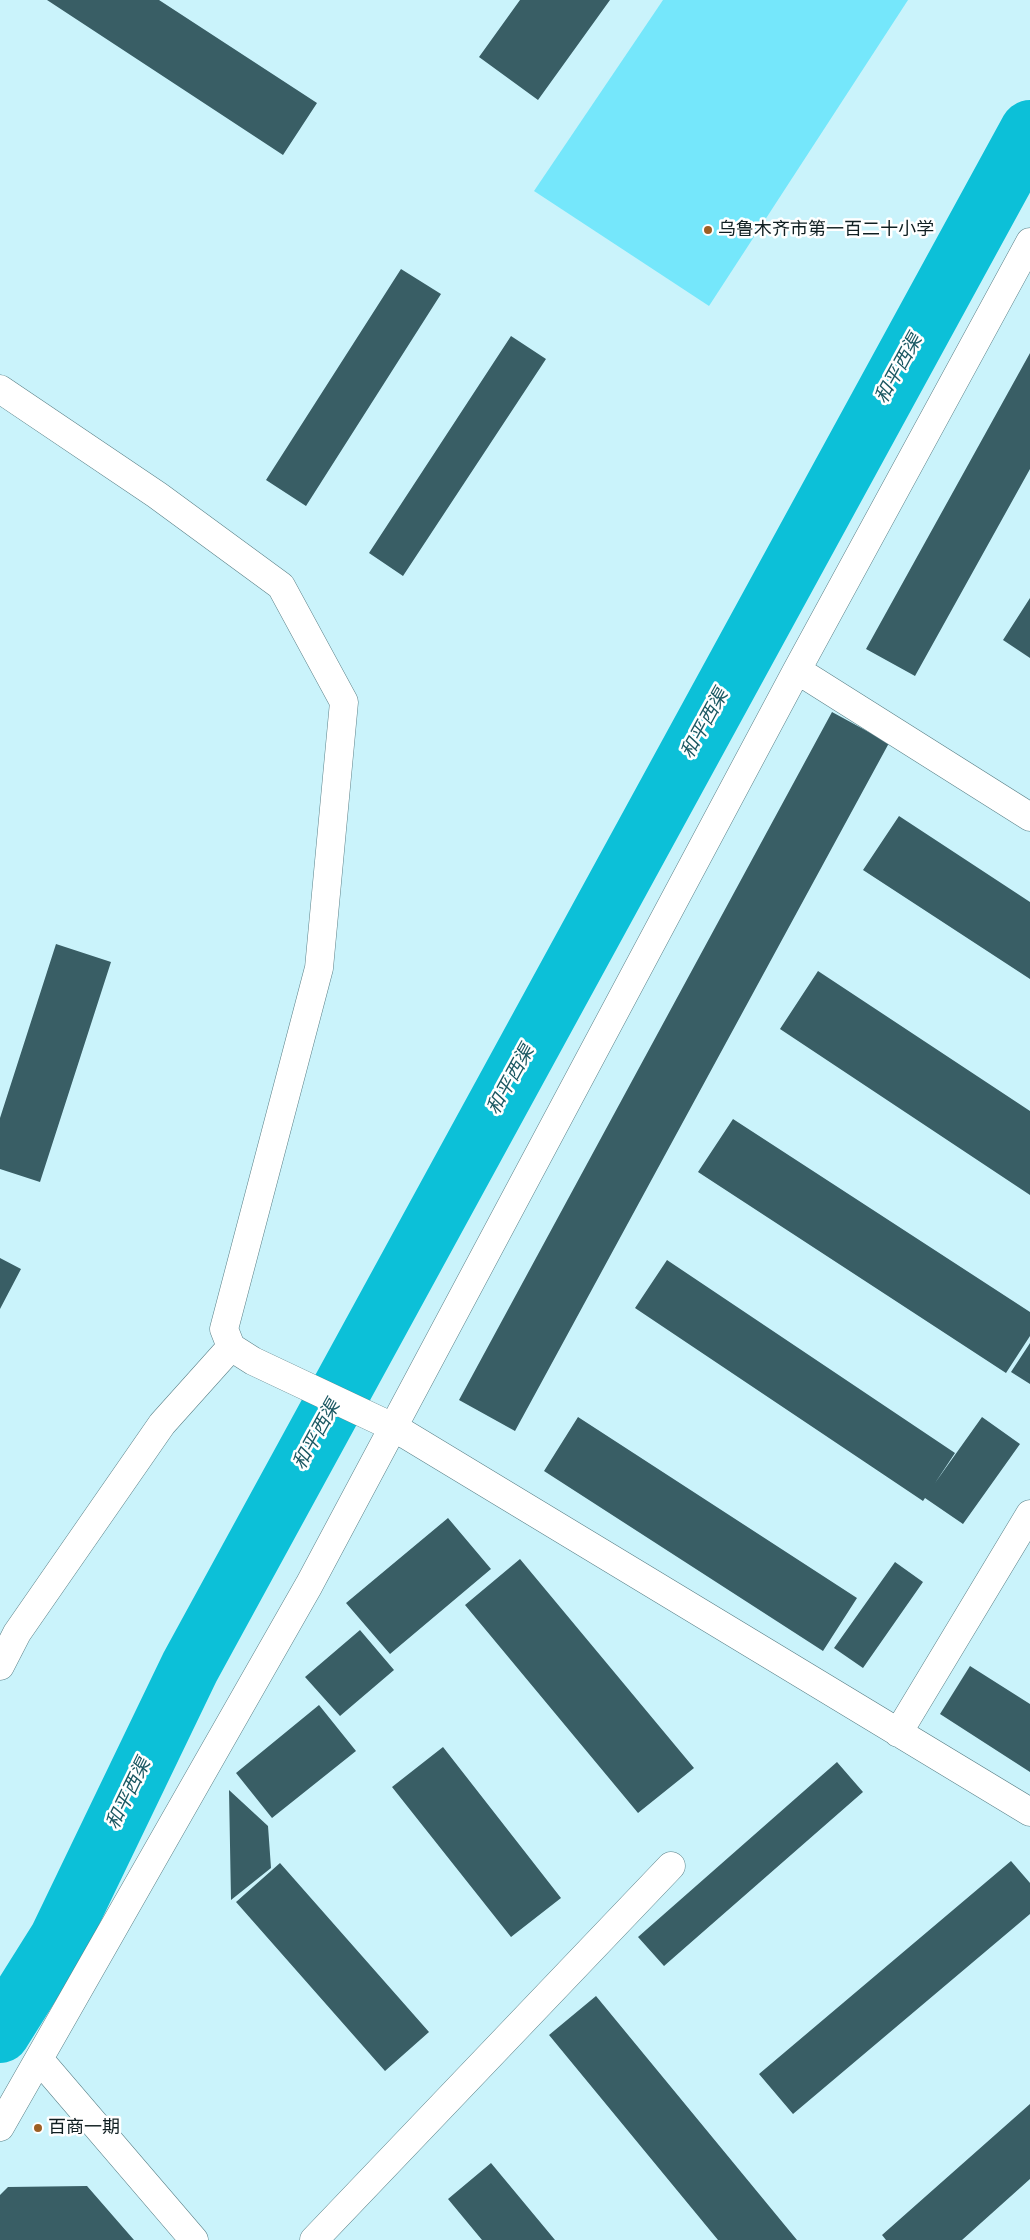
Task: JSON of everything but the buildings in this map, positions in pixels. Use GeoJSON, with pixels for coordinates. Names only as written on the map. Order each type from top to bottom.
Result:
{"type":"FeatureCollection","features":[{"type":"Feature","properties":{"kind":"street"},"geometry":{"type":"LineString","coordinates":[[0,2127],[309,1585],[797,670],[1030,242]]}},
{"type":"Feature","properties":{"kind":"street"},"geometry":{"type":"LineString","coordinates":[[0,389],[157,495],[281,586],[344,702],[319,968],[224,1329],[231,1347],[254,1361],[393,1428],[1030,1812]]}},
{"type":"Feature","properties":{"kind":"street"},"geometry":{"type":"LineString","coordinates":[[797,670],[1030,817]]}},
{"type":"Feature","properties":{"kind":"street"},"geometry":{"type":"LineString","coordinates":[[0,1666],[17,1633],[162,1424],[231,1347]]}},
{"type":"Feature","properties":{"kind":"street"},"geometry":{"type":"LineString","coordinates":[[898,1733],[1030,1514]]}},
{"type":"Feature","properties":{"kind":"street"},"geometry":{"type":"LineString","coordinates":[[314,2240],[671,1866]]}},
{"type":"Feature","properties":{"kind":"street"},"geometry":{"type":"LineString","coordinates":[[39,2059],[194,2240]]}},
{"type":"Feature","properties":{"kind":"shaded area"},"geometry":{"type":"Polygon","coordinates":[[[663,0],[908,0],[709,306],[534,191],[663,0]]]}},
{"type":"Feature","properties":{"kind":"waterway","name":"和平西渠"},"geometry":{"type":"LineString","coordinates":[[0,2033],[59,1939],[190,1667],[1030,130]]}},
{"type":"Feature","properties":{"kind":"place","name":"乌鲁木齐市第一百二十小学"},"geometry":{"type":"Point","coordinates":[708,230]}},
{"type":"Feature","properties":{"kind":"place","name":"百商一期"},"geometry":{"type":"Point","coordinates":[38,2128]}}]}
